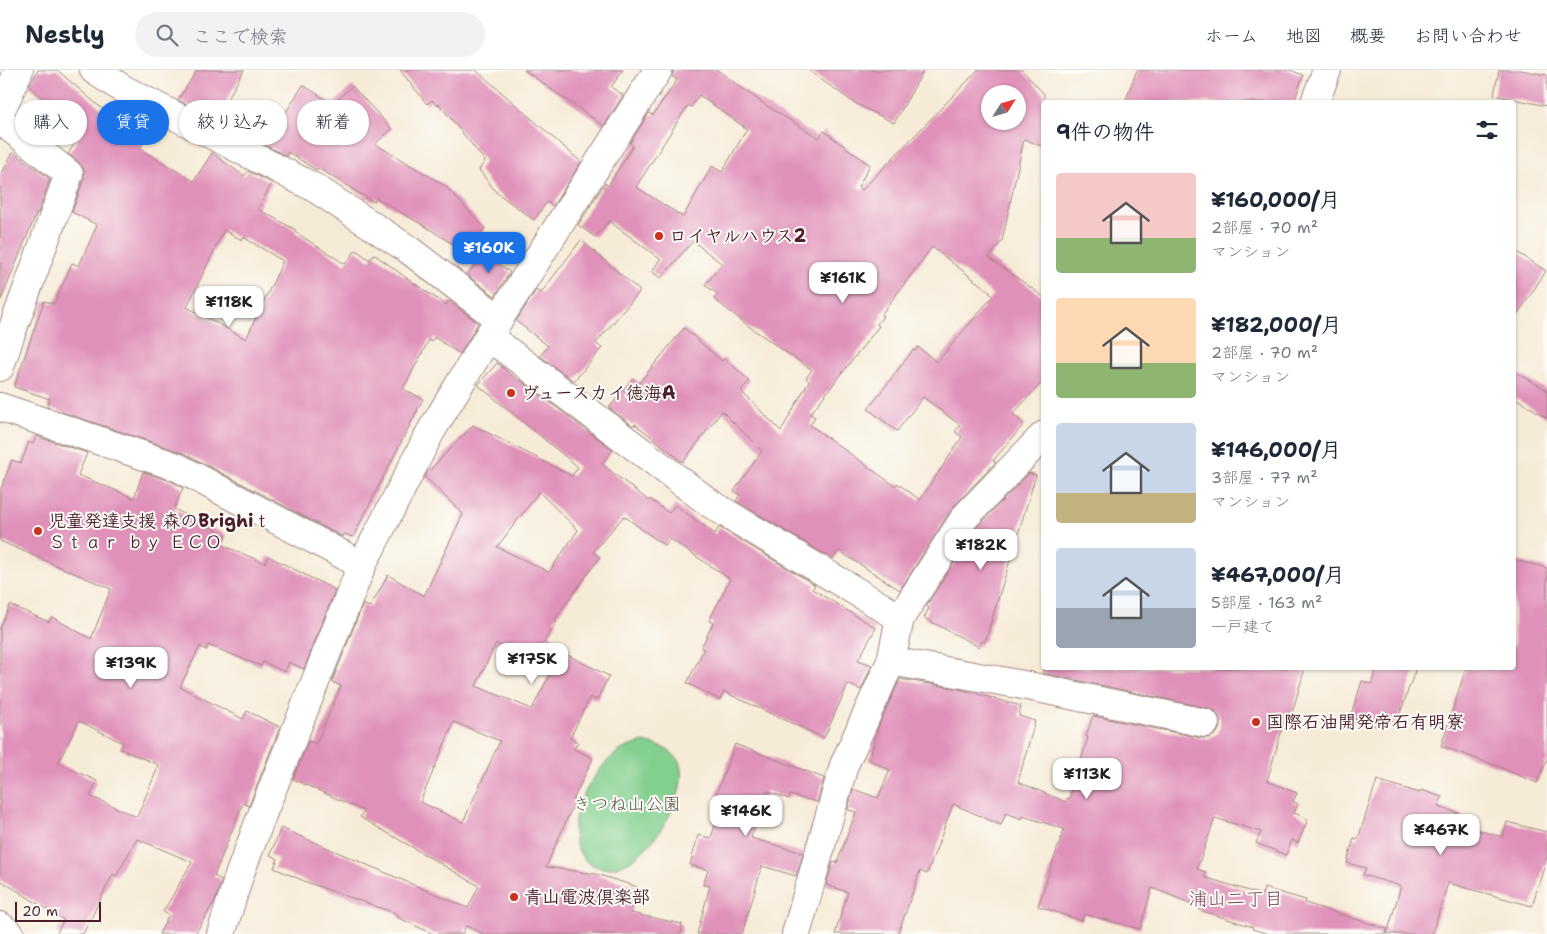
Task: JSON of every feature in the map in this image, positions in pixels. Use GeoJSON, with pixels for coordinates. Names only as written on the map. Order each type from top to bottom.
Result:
{"type":"FeatureCollection","features":[{"type":"Feature","properties":{"kind":"street"},"geometry":{"type":"LineString","coordinates":[[0,113],[20,70]]}},
{"type":"Feature","properties":{"kind":"street"},"geometry":{"type":"LineString","coordinates":[[94,70],[131,93],[315,188],[409,250],[494,328],[711,504],[900,618]]}},
{"type":"Feature","properties":{"kind":"street"},"geometry":{"type":"LineString","coordinates":[[220,934],[240,873],[362,565],[431,431],[658,70]]}},
{"type":"Feature","properties":{"kind":"street"},"geometry":{"type":"LineString","coordinates":[[1316,100],[1327,70]]}},
{"type":"Feature","properties":{"kind":"street"},"geometry":{"type":"LineString","coordinates":[[0,120],[69,174],[0,368]]}},
{"type":"Feature","properties":{"kind":"street"},"geometry":{"type":"LineString","coordinates":[[0,407],[177,467],[362,565]]}},
{"type":"Feature","properties":{"kind":"street"},"geometry":{"type":"LineString","coordinates":[[796,934],[844,765],[891,661],[900,618],[965,517],[1041,438]]}},
{"type":"Feature","properties":{"kind":"street"},"geometry":{"type":"LineString","coordinates":[[891,661],[1023,685],[1205,723]]}},
{"type":"Feature","properties":{"kind":"street"},"geometry":{"type":"LineString","coordinates":[[0,926],[10,934]]}},
{"type":"Feature","properties":{"kind":"green space","name":"きつね山公園"},"geometry":{"type":"Polygon","coordinates":[[[644,742],[666,749],[677,758],[681,772],[679,792],[671,813],[658,834],[642,852],[624,864],[606,868],[587,862],[580,853],[575,841],[574,828],[576,815],[587,787],[604,764],[616,753],[644,742]]]}},
{"type":"Feature","properties":{"kind":"building"},"geometry":{"type":"Polygon","coordinates":[[[38,70],[57,70],[97,104],[97,145],[142,145],[140,149],[194,181],[212,153],[244,176],[248,171],[272,183],[258,209],[296,230],[295,232],[345,264],[356,250],[370,260],[374,254],[446,305],[449,301],[478,323],[460,354],[434,337],[432,342],[429,340],[403,389],[423,399],[353,537],[344,534],[343,537],[184,453],[47,407],[50,399],[14,387],[44,301],[54,304],[72,263],[79,266],[97,225],[72,212],[84,179],[84,170],[79,162],[68,154],[74,145],[87,145],[87,100],[46,100],[29,86],[38,70]],[[224,230],[187,307],[246,339],[283,261],[243,237],[242,240],[224,230]]]}},
{"type":"Feature","properties":{"kind":"building"},"geometry":{"type":"Polygon","coordinates":[[[197,70],[244,70],[227,100],[178,100],[197,70]]]}},
{"type":"Feature","properties":{"kind":"building"},"geometry":{"type":"Polygon","coordinates":[[[400,70],[476,70],[581,162],[553,206],[547,202],[534,220],[496,192],[479,170],[485,161],[439,104],[437,106],[432,100],[427,104],[400,70]]]}},
{"type":"Feature","properties":{"kind":"building"},"geometry":{"type":"Polygon","coordinates":[[[524,70],[623,70],[611,87],[623,95],[604,126],[524,70]]]}},
{"type":"Feature","properties":{"kind":"building"},"geometry":{"type":"Polygon","coordinates":[[[674,70],[717,70],[767,106],[819,138],[824,131],[870,165],[858,187],[862,190],[978,70],[1022,70],[1044,94],[1044,100],[1041,100],[1041,146],[1024,139],[1002,241],[989,258],[1041,295],[1041,383],[1013,414],[1024,424],[993,461],[996,462],[952,508],[900,590],[839,551],[833,559],[736,501],[740,495],[734,491],[762,451],[722,411],[683,462],[635,424],[633,426],[609,408],[633,378],[639,383],[684,328],[722,361],[724,358],[750,381],[741,391],[781,431],[809,381],[806,378],[812,370],[751,328],[714,299],[718,294],[705,285],[722,264],[693,241],[661,278],[652,272],[660,259],[609,221],[595,237],[578,225],[605,183],[608,186],[633,146],[630,143],[649,113],[653,115],[677,80],[672,76],[674,70]],[[699,95],[691,107],[688,105],[636,187],[683,217],[712,166],[722,172],[747,129],[699,95]],[[932,247],[881,315],[883,316],[877,324],[879,326],[810,414],[815,417],[810,425],[895,486],[897,483],[920,500],[962,437],[955,432],[960,425],[923,397],[897,431],[868,409],[913,350],[915,351],[918,347],[937,362],[993,296],[932,247]]]}},
{"type":"Feature","properties":{"kind":"building"},"geometry":{"type":"Polygon","coordinates":[[[808,70],[924,70],[894,123],[853,102],[808,70]]]}},
{"type":"Feature","properties":{"kind":"building"},"geometry":{"type":"Polygon","coordinates":[[[1137,70],[1290,70],[1303,75],[1295,100],[1126,100],[1137,70]]]}},
{"type":"Feature","properties":{"kind":"building"},"geometry":{"type":"Polygon","coordinates":[[[1499,70],[1521,70],[1547,75],[1547,106],[1494,95],[1499,70]]]}},
{"type":"Feature","properties":{"kind":"building"},"geometry":{"type":"Polygon","coordinates":[[[303,85],[327,100],[297,100],[297,145],[369,145],[369,104],[392,129],[375,144],[444,185],[485,228],[468,254],[376,198],[374,202],[288,152],[286,156],[265,145],[287,145],[287,110],[303,85]]]}},
{"type":"Feature","properties":{"kind":"building"},"geometry":{"type":"Polygon","coordinates":[[[352,86],[365,100],[337,100],[352,86]]]}},
{"type":"Feature","properties":{"kind":"building"},"geometry":{"type":"Polygon","coordinates":[[[13,152],[50,179],[38,213],[1,300],[0,177],[13,152]]]}},
{"type":"Feature","properties":{"kind":"building"},"geometry":{"type":"Polygon","coordinates":[[[581,240],[640,291],[596,343],[602,348],[574,381],[540,356],[548,346],[516,321],[536,290],[541,293],[581,240]]]}},
{"type":"Feature","properties":{"kind":"building"},"geometry":{"type":"Polygon","coordinates":[[[1516,251],[1546,271],[1516,317],[1516,251]]]}},
{"type":"Feature","properties":{"kind":"building"},"geometry":{"type":"Polygon","coordinates":[[[483,253],[510,272],[495,296],[467,275],[483,253]]]}},
{"type":"Feature","properties":{"kind":"building"},"geometry":{"type":"Polygon","coordinates":[[[497,363],[613,450],[602,464],[649,501],[650,499],[669,513],[675,505],[715,534],[719,527],[815,585],[812,589],[876,628],[858,660],[872,665],[861,690],[848,684],[824,738],[724,692],[720,700],[687,683],[704,649],[701,648],[713,623],[709,621],[730,579],[670,539],[665,546],[624,516],[593,552],[600,557],[554,620],[557,622],[544,643],[609,676],[597,700],[590,697],[570,738],[578,742],[574,749],[593,758],[572,802],[574,803],[546,867],[596,874],[638,887],[631,913],[682,924],[681,934],[484,934],[466,926],[462,934],[433,934],[397,917],[398,914],[309,883],[274,868],[278,859],[270,855],[281,828],[468,908],[479,886],[360,817],[364,811],[293,779],[308,741],[316,744],[341,686],[332,682],[363,604],[370,607],[388,575],[424,596],[463,514],[425,477],[427,473],[473,425],[572,476],[578,467],[478,385],[497,363]],[[539,492],[497,547],[549,572],[578,530],[539,492]],[[496,643],[476,686],[532,709],[551,672],[496,643]],[[454,722],[420,802],[463,822],[500,741],[454,722]]]}},
{"type":"Feature","properties":{"kind":"building"},"geometry":{"type":"Polygon","coordinates":[[[1516,372],[1547,390],[1547,418],[1516,398],[1516,372]]]}},
{"type":"Feature","properties":{"kind":"building"},"geometry":{"type":"Polygon","coordinates":[[[36,436],[87,453],[78,475],[134,498],[143,472],[171,481],[183,488],[174,509],[226,535],[222,545],[265,563],[268,556],[335,590],[304,669],[289,662],[285,672],[263,662],[261,666],[208,645],[206,650],[200,646],[180,687],[243,719],[247,711],[280,727],[249,806],[243,803],[214,876],[222,880],[216,899],[195,934],[159,934],[169,915],[163,912],[192,862],[137,839],[116,876],[113,874],[83,934],[56,934],[64,920],[0,880],[0,627],[10,605],[49,622],[52,617],[91,639],[111,589],[0,541],[0,491],[12,460],[21,463],[29,442],[33,444],[36,436]],[[79,721],[58,763],[97,781],[90,796],[137,817],[159,765],[120,749],[123,743],[79,721]]]}},
{"type":"Feature","properties":{"kind":"building"},"geometry":{"type":"Polygon","coordinates":[[[1029,473],[1036,475],[985,642],[982,641],[979,647],[924,618],[929,608],[926,606],[977,527],[1029,473]]]}},
{"type":"Feature","properties":{"kind":"building"},"geometry":{"type":"Polygon","coordinates":[[[1516,560],[1547,568],[1547,760],[1537,783],[1441,746],[1465,670],[1516,670],[1516,560]]]}},
{"type":"Feature","properties":{"kind":"building"},"geometry":{"type":"Polygon","coordinates":[[[1043,670],[1304,670],[1292,713],[1287,712],[1267,781],[1297,793],[1293,802],[1298,804],[1294,813],[1308,819],[1298,843],[1292,840],[1286,855],[1256,843],[1261,832],[1215,818],[1197,869],[1206,872],[1204,877],[1262,895],[1264,888],[1306,900],[1305,903],[1387,929],[1386,934],[1269,934],[1199,910],[1200,907],[1152,888],[1140,929],[1084,914],[1082,921],[1038,906],[1064,829],[1023,816],[1022,819],[1006,813],[1001,825],[953,804],[927,874],[920,871],[898,934],[835,934],[848,892],[826,885],[833,862],[837,863],[856,812],[848,810],[853,789],[878,798],[890,770],[869,760],[879,725],[900,679],[959,689],[1021,706],[1019,716],[1035,721],[1018,782],[1066,802],[1067,798],[1069,799],[1093,716],[1202,738],[1210,738],[1217,733],[1220,727],[1220,718],[1215,711],[1208,708],[1043,673],[1043,670]]]}},
{"type":"Feature","properties":{"kind":"building"},"geometry":{"type":"Polygon","coordinates":[[[1376,670],[1415,670],[1397,722],[1380,716],[1376,726],[1350,718],[1362,681],[1371,684],[1376,670]]]}},
{"type":"Feature","properties":{"kind":"building"},"geometry":{"type":"Polygon","coordinates":[[[735,744],[824,778],[817,802],[790,795],[789,799],[767,791],[751,838],[803,853],[796,876],[762,866],[742,934],[697,934],[710,886],[703,885],[708,870],[690,865],[698,835],[711,838],[723,799],[716,794],[735,744]]]}},
{"type":"Feature","properties":{"kind":"building"},"geometry":{"type":"Polygon","coordinates":[[[1377,780],[1420,793],[1421,790],[1442,797],[1438,807],[1462,814],[1459,825],[1503,837],[1507,822],[1547,832],[1547,857],[1532,906],[1448,883],[1432,934],[1387,934],[1401,886],[1363,875],[1366,868],[1347,863],[1354,838],[1358,839],[1377,780]]]}},
{"type":"Feature","properties":{"kind":"place","name":"ロイヤルハウス2"},"geometry":{"type":"Point","coordinates":[659,236]}},
{"type":"Feature","properties":{"kind":"place","name":"ヴュースカイ徳海A"},"geometry":{"type":"Point","coordinates":[511,393]}},
{"type":"Feature","properties":{"kind":"place","name":"児童発達支援 森のBrighiｔ Ｓｔａｒ ｂｙ ＥＣＯ"},"geometry":{"type":"Point","coordinates":[38,531]}},
{"type":"Feature","properties":{"kind":"place","name":"国際石油開発帝石有明寮"},"geometry":{"type":"Point","coordinates":[1256,722]}},
{"type":"Feature","properties":{"kind":"place","name":"青山電波倶楽部"},"geometry":{"type":"Point","coordinates":[514,897]}},
{"type":"Feature","properties":{"kind":"district","name":"浦山二丁目"},"geometry":{"type":"Point","coordinates":[1236,898]}}]}
